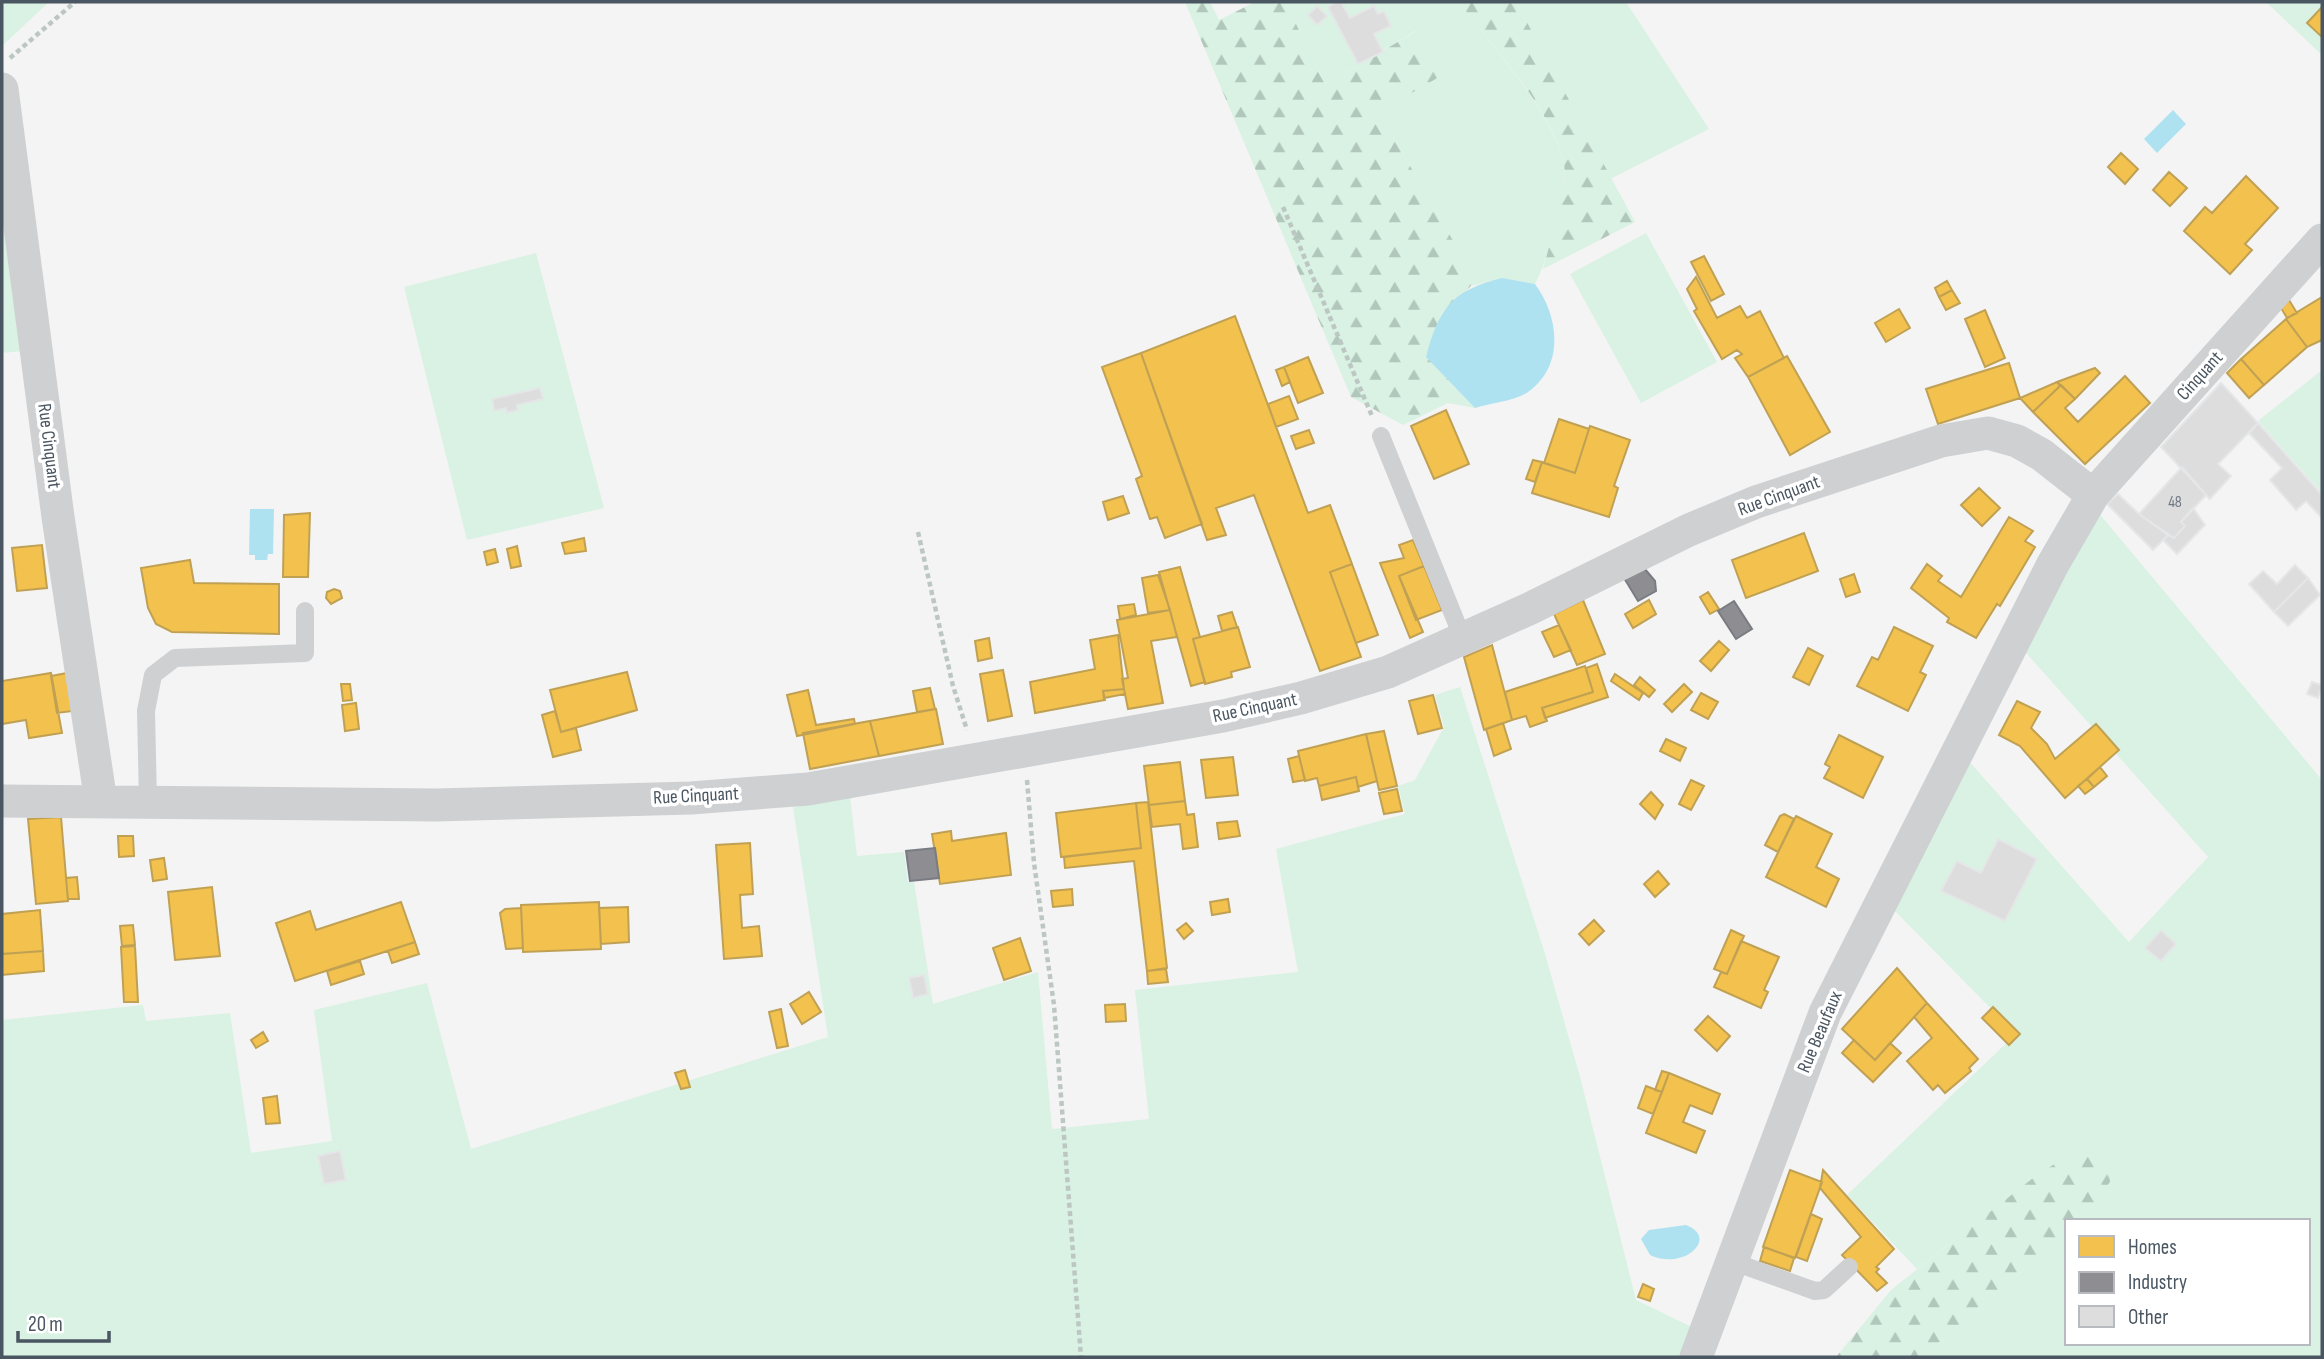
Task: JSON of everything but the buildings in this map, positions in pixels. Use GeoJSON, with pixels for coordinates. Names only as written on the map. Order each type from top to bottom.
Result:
{"type":"FeatureCollection","features":[{"type":"Feature","properties":{"kind":"street","name":"Rue Cinquant"},"geometry":{"type":"LineString","coordinates":[[2,89],[60,531],[101,802]]}},
{"type":"Feature","properties":{"kind":"street","name":"Cinquant"},"geometry":{"type":"LineString","coordinates":[[2093,495],[2315,248]]}},
{"type":"Feature","properties":{"kind":"street","name":"Rue Cinquant"},"geometry":{"type":"LineString","coordinates":[[2,801],[436,805],[691,797],[808,789],[1223,716],[1301,698],[1388,672],[1464,639],[1689,530],[1756,502],[1941,440],[1987,433],[2017,441],[2042,455],[2093,495]]}},
{"type":"Feature","properties":{"kind":"street","name":"Rue Beaufaux"},"geometry":{"type":"LineString","coordinates":[[1696,1357],[1825,1013],[1973,720],[2093,495]]}},
{"type":"Feature","properties":{"kind":"lane"},"geometry":{"type":"LineString","coordinates":[[1381,436],[1464,639]]}},
{"type":"Feature","properties":{"kind":"lane"},"geometry":{"type":"LineString","coordinates":[[148,802],[146,711],[153,675],[175,658],[305,653],[305,611]]}},
{"type":"Feature","properties":{"kind":"lane"},"geometry":{"type":"LineString","coordinates":[[1731,1261],[1815,1291],[1824,1290],[1849,1268]]}},
{"type":"Feature","properties":{"kind":"path"},"geometry":{"type":"LineString","coordinates":[[2,66],[75,2]]}},
{"type":"Feature","properties":{"kind":"path"},"geometry":{"type":"LineString","coordinates":[[1283,207],[1381,436]]}},
{"type":"Feature","properties":{"kind":"path"},"geometry":{"type":"LineString","coordinates":[[918,533],[953,686],[968,731],[984,758]]}},
{"type":"Feature","properties":{"kind":"path"},"geometry":{"type":"LineString","coordinates":[[1026,751],[1034,863],[1049,968],[1081,1357]]}},
{"type":"Feature","properties":{"kind":"green space"},"geometry":{"type":"Polygon","coordinates":[[[2,2],[49,2],[2,46],[2,2]]]}},
{"type":"Feature","properties":{"kind":"green space"},"geometry":{"type":"Polygon","coordinates":[[[1185,2],[1210,2],[1219,20],[1255,2],[1285,2],[1326,84],[1418,30],[1439,77],[1379,112],[1463,258],[1471,286],[1442,313],[1426,356],[1475,408],[1448,403],[1403,425],[1351,397],[1185,2]]]}},
{"type":"Feature","properties":{"kind":"green space"},"geometry":{"type":"Polygon","coordinates":[[[1285,2],[1459,2],[1534,101],[1558,144],[1564,164],[1565,176],[1556,225],[1535,284],[1502,278],[1471,286],[1463,258],[1379,112],[1417,30],[1326,84],[1285,2]]]}},
{"type":"Feature","properties":{"kind":"green space"},"geometry":{"type":"Polygon","coordinates":[[[1459,2],[1516,2],[1635,222],[1543,269],[1564,188],[1564,164],[1558,144],[1535,101],[1459,2]]]}},
{"type":"Feature","properties":{"kind":"green space"},"geometry":{"type":"Polygon","coordinates":[[[1516,2],[1626,2],[1709,129],[1610,179],[1516,2]]]}},
{"type":"Feature","properties":{"kind":"green space"},"geometry":{"type":"Polygon","coordinates":[[[2266,2],[2322,2],[2322,55],[2266,2]]]}},
{"type":"Feature","properties":{"kind":"green space"},"geometry":{"type":"Polygon","coordinates":[[[2,168],[23,351],[2,353],[2,168]]]}},
{"type":"Feature","properties":{"kind":"green space"},"geometry":{"type":"Polygon","coordinates":[[[1646,233],[1717,362],[1641,403],[1570,274],[1646,233]]]}},
{"type":"Feature","properties":{"kind":"green space"},"geometry":{"type":"Polygon","coordinates":[[[536,253],[604,508],[467,540],[404,287],[536,253]]]}},
{"type":"Feature","properties":{"kind":"green space"},"geometry":{"type":"Polygon","coordinates":[[[2322,370],[2322,493],[2258,421],[2322,370]]]}},
{"type":"Feature","properties":{"kind":"green space"},"geometry":{"type":"Polygon","coordinates":[[[2092,505],[2322,780],[2322,1357],[1923,1357],[2065,1233],[2065,1345],[2310,1345],[2310,1219],[2081,1219],[2082,1147],[2033,1179],[1917,1269],[1847,1195],[2016,1034],[1892,908],[1967,759],[2129,942],[2208,857],[2019,645],[2092,505]]]}},
{"type":"Feature","properties":{"kind":"green space"},"geometry":{"type":"Polygon","coordinates":[[[1460,687],[1545,954],[1580,1077],[1636,1300],[1696,1329],[1686,1357],[2,1357],[2,1020],[143,1005],[146,1021],[230,1013],[251,1153],[332,1141],[314,1010],[427,983],[471,1149],[828,1037],[793,807],[850,796],[857,856],[904,852],[908,882],[914,882],[933,1004],[1038,972],[1052,1129],[1149,1119],[1135,990],[1298,972],[1276,849],[1405,814],[1398,786],[1415,780],[1444,727],[1435,695],[1460,687]]]}},
{"type":"Feature","properties":{"kind":"green space"},"geometry":{"type":"Polygon","coordinates":[[[2082,1146],[2109,1155],[2110,1182],[2082,1218],[2065,1219],[2065,1233],[1923,1357],[1836,1357],[1891,1290],[2033,1178],[2082,1146]]]}},
{"type":"Feature","properties":{"kind":"water"},"geometry":{"type":"Polygon","coordinates":[[[2173,110],[2186,124],[2157,153],[2144,139],[2173,110]]]}},
{"type":"Feature","properties":{"kind":"water"},"geometry":{"type":"Polygon","coordinates":[[[1502,278],[1535,284],[1553,325],[1553,355],[1540,381],[1528,392],[1510,400],[1475,408],[1426,357],[1436,325],[1451,303],[1471,288],[1502,278]]]}},
{"type":"Feature","properties":{"kind":"water"},"geometry":{"type":"Polygon","coordinates":[[[250,509],[274,509],[273,554],[268,554],[267,560],[255,560],[255,555],[249,555],[250,509]]]}},
{"type":"Feature","properties":{"kind":"water"},"geometry":{"type":"Polygon","coordinates":[[[1686,1225],[1696,1231],[1699,1237],[1693,1251],[1685,1256],[1662,1259],[1650,1255],[1641,1239],[1649,1230],[1686,1225]]]}}]}
